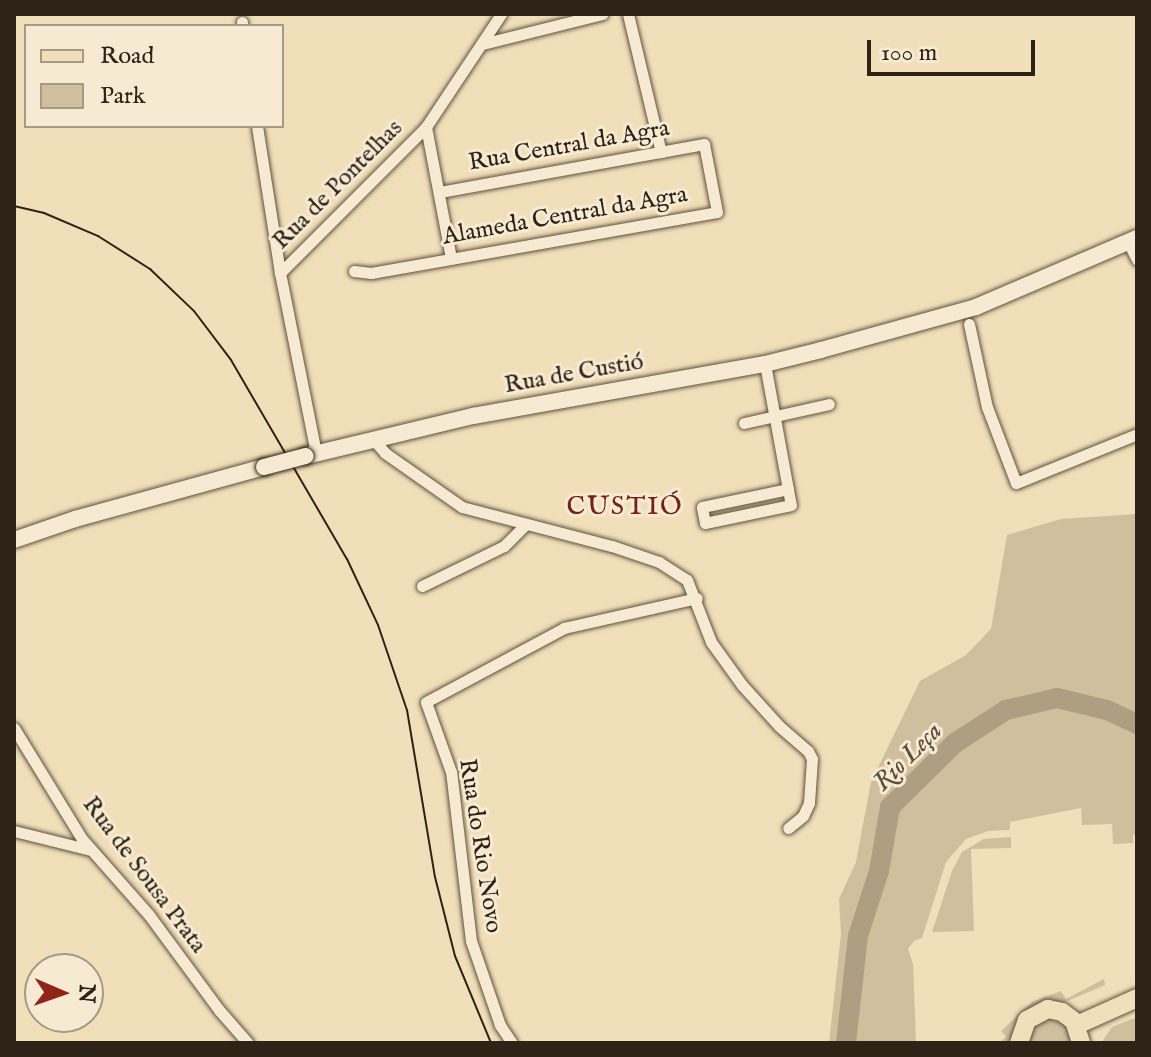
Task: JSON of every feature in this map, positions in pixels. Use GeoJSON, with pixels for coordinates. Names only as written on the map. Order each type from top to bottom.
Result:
{"type":"FeatureCollection","features":[{"type":"Feature","properties":{"kind":"main road","name":"Rua de Custió"},"geometry":{"type":"LineString","coordinates":[[14,540],[75,519],[373,439],[473,416],[765,364],[976,307],[1132,240]]}},
{"type":"Feature","properties":{"kind":"main road"},"geometry":{"type":"LineString","coordinates":[[1018,1041],[1027,1020],[1043,1010],[1062,1012],[1079,1034],[1137,998]]}},
{"type":"Feature","properties":{"kind":"street","name":"Rua de Pontelhas"},"geometry":{"type":"LineString","coordinates":[[311,454],[280,273],[426,127],[501,14]]}},
{"type":"Feature","properties":{"kind":"street"},"geometry":{"type":"LineString","coordinates":[[482,44],[602,14]]}},
{"type":"Feature","properties":{"kind":"street"},"geometry":{"type":"LineString","coordinates":[[628,14],[661,152]]}},
{"type":"Feature","properties":{"kind":"street"},"geometry":{"type":"LineString","coordinates":[[426,127],[441,192],[451,258]]}},
{"type":"Feature","properties":{"kind":"street"},"geometry":{"type":"LineString","coordinates":[[257,128],[280,273]]}},
{"type":"Feature","properties":{"kind":"street","name":"Rua Central da Agra"},"geometry":{"type":"LineString","coordinates":[[441,192],[704,144]]}},
{"type":"Feature","properties":{"kind":"street","name":"Alameda Central da Agra"},"geometry":{"type":"LineString","coordinates":[[354,271],[371,273],[717,212],[704,144]]}},
{"type":"Feature","properties":{"kind":"street"},"geometry":{"type":"LineString","coordinates":[[1132,240],[1137,260]]}},
{"type":"Feature","properties":{"kind":"street"},"geometry":{"type":"LineString","coordinates":[[969,324],[987,407],[1016,483],[1137,434]]}},
{"type":"Feature","properties":{"kind":"street"},"geometry":{"type":"LineString","coordinates":[[765,364],[791,505],[705,523],[702,507],[788,489]]}},
{"type":"Feature","properties":{"kind":"street"},"geometry":{"type":"LineString","coordinates":[[744,423],[829,404]]}},
{"type":"Feature","properties":{"kind":"street"},"geometry":{"type":"LineString","coordinates":[[373,439],[418,478],[462,507],[659,562],[687,580],[697,598],[711,642],[742,685],[779,726],[808,751],[812,759],[809,803],[803,816],[788,828]]}},
{"type":"Feature","properties":{"kind":"street"},"geometry":{"type":"LineString","coordinates":[[422,586],[504,546],[526,524]]}},
{"type":"Feature","properties":{"kind":"street","name":"Rua do Rio Novo"},"geometry":{"type":"LineString","coordinates":[[512,1043],[494,1011],[471,941],[451,772],[426,702],[564,628],[697,598]]}},
{"type":"Feature","properties":{"kind":"street","name":"Rua de Sousa Prata"},"geometry":{"type":"LineString","coordinates":[[14,728],[93,851],[149,915],[219,1010],[248,1043]]}},
{"type":"Feature","properties":{"kind":"street"},"geometry":{"type":"LineString","coordinates":[[14,831],[93,851]]}},
{"type":"Feature","properties":{"kind":"green space"},"geometry":{"type":"Polygon","coordinates":[[[1137,514],[1137,835],[1133,835],[1133,843],[1113,844],[1112,824],[1082,825],[1081,808],[1010,822],[1010,830],[988,831],[966,839],[946,862],[922,938],[914,941],[908,949],[913,964],[916,1043],[829,1043],[841,934],[839,899],[856,862],[871,782],[920,681],[966,655],[991,629],[1007,535],[1061,519],[1137,514]]]}},
{"type":"Feature","properties":{"kind":"green space"},"geometry":{"type":"Polygon","coordinates":[[[1011,837],[1011,848],[971,849],[974,931],[932,932],[952,871],[962,852],[984,839],[1011,837]]]}},
{"type":"Feature","properties":{"kind":"green space"},"geometry":{"type":"Polygon","coordinates":[[[1104,979],[1105,985],[1060,1004],[1005,1043],[999,1043],[1006,1037],[1001,1031],[1032,1002],[1061,991],[1066,999],[1104,979]]]}},
{"type":"Feature","properties":{"kind":"green space"},"geometry":{"type":"Polygon","coordinates":[[[1137,1017],[1135,1043],[1101,1043],[1112,1027],[1137,1017]]]}},
{"type":"Feature","properties":{"kind":"green space"},"geometry":{"type":"Polygon","coordinates":[[[1049,1019],[1066,1025],[1073,1043],[1029,1043],[1033,1027],[1049,1019]]]}},
{"type":"Feature","properties":{"kind":"waterway","name":"Rio Leça"},"geometry":{"type":"LineString","coordinates":[[846,1043],[858,936],[879,871],[890,807],[955,743],[1006,710],[1057,698],[1107,710],[1137,724]]}},
{"type":"Feature","properties":{"kind":"tram line"},"geometry":{"type":"LineString","coordinates":[[14,206],[44,213],[98,236],[150,269],[194,311],[231,360],[347,559],[378,625],[407,710],[435,877],[455,956],[491,1043]]}},
{"type":"Feature","properties":{"kind":"district","name":"CUSTIÓ"},"geometry":{"type":"Point","coordinates":[625,507]}}]}
